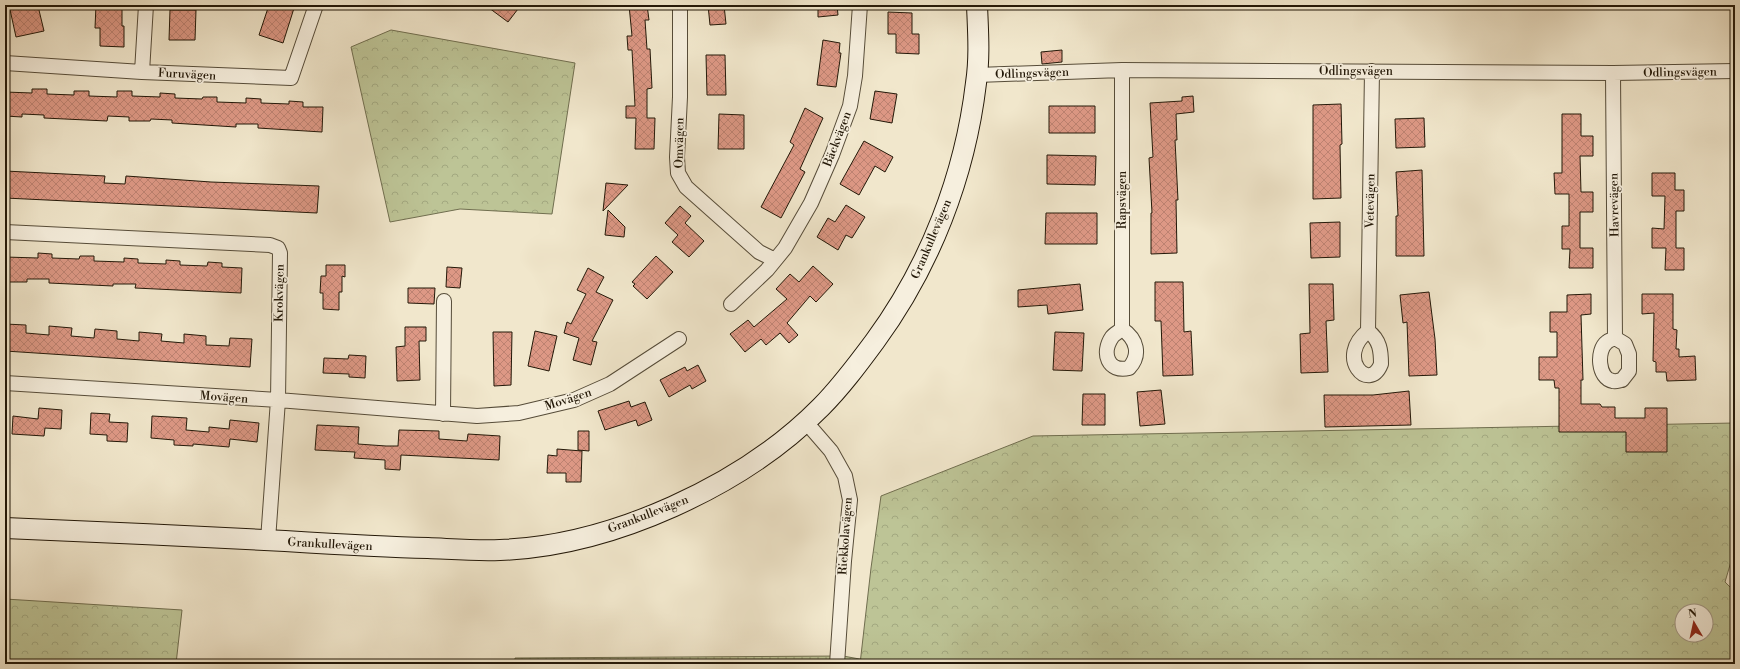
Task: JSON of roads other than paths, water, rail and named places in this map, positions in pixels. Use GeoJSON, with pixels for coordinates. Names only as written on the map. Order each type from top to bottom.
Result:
{"type":"FeatureCollection","features":[{"type":"Feature","properties":{"kind":"street"},"geometry":{"type":"LineString","coordinates":[[142,72],[146,5]]}},
{"type":"Feature","properties":{"kind":"street","name":"Furuvägen"},"geometry":{"type":"LineString","coordinates":[[5,63],[142,72],[291,78],[316,5]]}},
{"type":"Feature","properties":{"kind":"street","name":"Omvägen"},"geometry":{"type":"LineString","coordinates":[[680,5],[678,173],[686,187],[759,252],[775,260]]}},
{"type":"Feature","properties":{"kind":"street","name":"Bäckvägen"},"geometry":{"type":"LineString","coordinates":[[731,304],[767,270],[785,248],[811,203],[832,155],[850,106],[855,76],[860,5]]}},
{"type":"Feature","properties":{"kind":"street","name":"Grankullevägen"},"geometry":{"type":"LineString","coordinates":[[5,528],[370,546],[500,550],[527,548],[581,538],[612,529],[667,509],[720,483],[785,439],[821,407],[853,370],[895,314],[922,267],[943,217],[966,142],[977,75],[977,5]]}},
{"type":"Feature","properties":{"kind":"street","name":"Odlingsvägen"},"geometry":{"type":"LineString","coordinates":[[977,75],[1122,70],[1613,73],[1735,71]]}},
{"type":"Feature","properties":{"kind":"street","name":"Rapsvägen"},"geometry":{"type":"LineString","coordinates":[[1122,70],[1122,330]]}},
{"type":"Feature","properties":{"kind":"street","name":"Vetevägen"},"geometry":{"type":"LineString","coordinates":[[1368,331],[1372,71]]}},
{"type":"Feature","properties":{"kind":"street","name":"Havrevägen"},"geometry":{"type":"LineString","coordinates":[[1613,73],[1615,338]]}},
{"type":"Feature","properties":{"kind":"street","name":"Krokvägen"},"geometry":{"type":"LineString","coordinates":[[5,232],[270,245],[278,248],[280,252],[278,400],[268,540]]}},
{"type":"Feature","properties":{"kind":"street"},"geometry":{"type":"LineString","coordinates":[[443,414],[444,301]]}},
{"type":"Feature","properties":{"kind":"street","name":"Movägen"},"geometry":{"type":"LineString","coordinates":[[5,383],[278,400],[477,416],[519,412],[574,400],[610,384],[679,338]]}},
{"type":"Feature","properties":{"kind":"street","name":"Riekkolavägen"},"geometry":{"type":"LineString","coordinates":[[805,421],[830,450],[845,476],[850,500],[837,664]]}}]}
